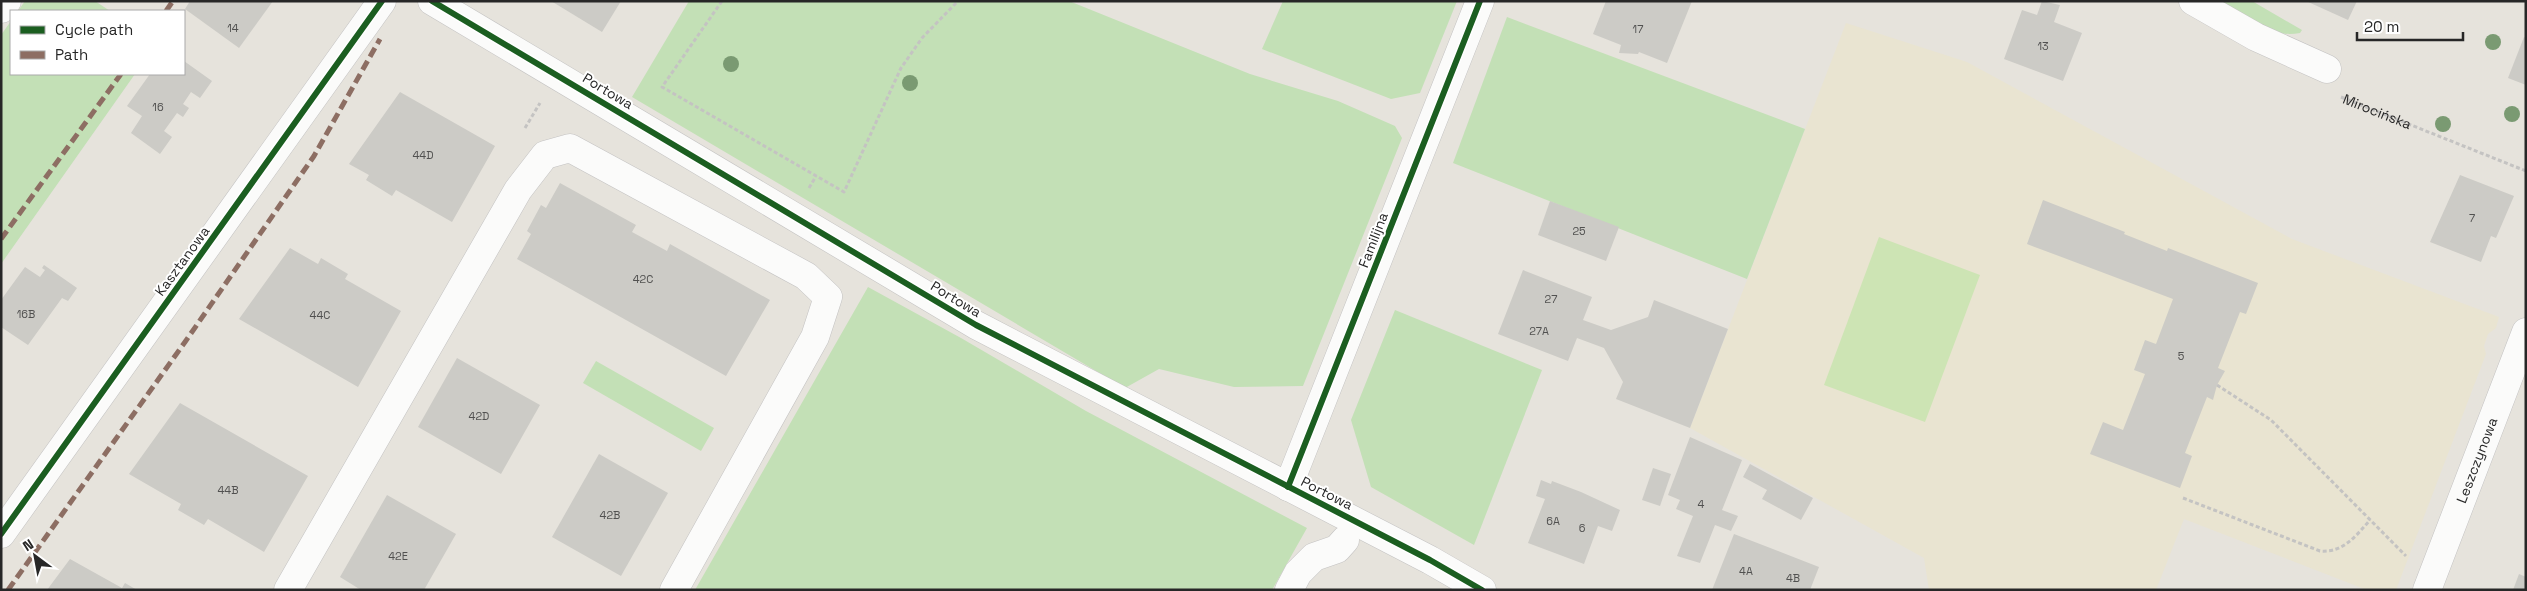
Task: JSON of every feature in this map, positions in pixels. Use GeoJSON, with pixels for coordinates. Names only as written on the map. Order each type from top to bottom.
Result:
{"type":"FeatureCollection","features":[{"type":"Feature","properties":{"kind":"street"},"geometry":{"type":"LineString","coordinates":[[1,9],[6,1]]}},
{"type":"Feature","properties":{"kind":"street","name":"Kasztanowa"},"geometry":{"type":"LineString","coordinates":[[1,534],[382,1]]}},
{"type":"Feature","properties":{"kind":"street","name":"Portowa"},"geometry":{"type":"LineString","coordinates":[[432,1],[976,325],[1288,486],[1482,590]]}},
{"type":"Feature","properties":{"kind":"street","name":"Familijna"},"geometry":{"type":"LineString","coordinates":[[1288,486],[1480,1]]}},
{"type":"Feature","properties":{"kind":"street"},"geometry":{"type":"LineString","coordinates":[[2193,1],[2256,37],[2327,69]]}},
{"type":"Feature","properties":{"kind":"street"},"geometry":{"type":"LineString","coordinates":[[288,590],[518,190],[545,155],[570,148],[806,276],[828,297],[815,337],[674,590]]}},
{"type":"Feature","properties":{"kind":"street","name":"Leszczynowa"},"geometry":{"type":"LineString","coordinates":[[2427,590],[2526,332]]}},
{"type":"Feature","properties":{"kind":"street"},"geometry":{"type":"LineString","coordinates":[[1289,590],[1298,573],[1314,557],[1337,549],[1345,540]]}},
{"type":"Feature","properties":{"kind":"path"},"geometry":{"type":"LineString","coordinates":[[722,1],[662,87],[844,192],[901,68],[922,38],[958,1]]}},
{"type":"Feature","properties":{"kind":"path"},"geometry":{"type":"LineString","coordinates":[[2217,385],[2272,420],[2408,558]]}},
{"type":"Feature","properties":{"kind":"path"},"geometry":{"type":"LineString","coordinates":[[2184,498],[2320,551],[2330,552],[2352,541],[2370,520]]}},
{"type":"Feature","properties":{"kind":"shaded area"},"geometry":{"type":"Polygon","coordinates":[[[1846,23],[1967,62],[2292,239],[2499,317],[2496,328],[2488,334],[2484,346],[2486,354],[2396,590],[2367,590],[2184,519],[2156,590],[1929,590],[1924,558],[1690,428],[1846,23]]]}},
{"type":"Feature","properties":{"kind":"green space"},"geometry":{"type":"Polygon","coordinates":[[[25,1],[95,1],[108,10],[19,10],[25,1]]]}},
{"type":"Feature","properties":{"kind":"green space"},"geometry":{"type":"Polygon","coordinates":[[[689,1],[1069,1],[1250,74],[1338,101],[1395,126],[1402,138],[1303,386],[1234,387],[1159,369],[1125,388],[632,97],[689,1]]]}},
{"type":"Feature","properties":{"kind":"green space"},"geometry":{"type":"Polygon","coordinates":[[[1283,1],[1457,1],[1420,93],[1391,99],[1262,49],[1283,1]]]}},
{"type":"Feature","properties":{"kind":"green space"},"geometry":{"type":"Polygon","coordinates":[[[2214,1],[2252,1],[2302,30],[2300,33],[2277,33],[2255,25],[2214,1]]]}},
{"type":"Feature","properties":{"kind":"green space"},"geometry":{"type":"Polygon","coordinates":[[[1507,17],[1805,129],[1747,279],[1453,163],[1507,17]]]}},
{"type":"Feature","properties":{"kind":"green space"},"geometry":{"type":"Polygon","coordinates":[[[10,22],[10,75],[134,75],[1,264],[1,35],[10,22]]]}},
{"type":"Feature","properties":{"kind":"green space"},"geometry":{"type":"Polygon","coordinates":[[[1879,237],[1980,275],[1925,422],[1824,385],[1879,237]]]}},
{"type":"Feature","properties":{"kind":"green space"},"geometry":{"type":"Polygon","coordinates":[[[868,287],[961,338],[1086,411],[1307,528],[1272,590],[695,590],[868,287]]]}},
{"type":"Feature","properties":{"kind":"green space"},"geometry":{"type":"Polygon","coordinates":[[[1395,310],[1542,370],[1474,545],[1371,487],[1351,420],[1395,310]]]}},
{"type":"Feature","properties":{"kind":"green space"},"geometry":{"type":"Polygon","coordinates":[[[596,361],[714,428],[701,451],[583,383],[596,361]]]}},
{"type":"Feature","properties":{"kind":"building"},"geometry":{"type":"Polygon","coordinates":[[[190,1],[273,1],[239,48],[185,9],[190,1]]]}},
{"type":"Feature","properties":{"kind":"building"},"geometry":{"type":"Polygon","coordinates":[[[551,1],[621,1],[602,32],[551,1]]]}},
{"type":"Feature","properties":{"kind":"building"},"geometry":{"type":"Polygon","coordinates":[[[1606,1],[1692,1],[1667,63],[1639,52],[1638,54],[1619,53],[1621,45],[1593,34],[1606,1]]]}},
{"type":"Feature","properties":{"kind":"building"},"geometry":{"type":"Polygon","coordinates":[[[2042,1],[2060,5],[2054,22],[2082,33],[2063,81],[2004,59],[2022,10],[2037,15],[2042,1]]]}},
{"type":"Feature","properties":{"kind":"building"},"geometry":{"type":"Polygon","coordinates":[[[2306,1],[2357,1],[2348,20],[2306,1]]]}},
{"type":"Feature","properties":{"kind":"building"},"geometry":{"type":"Polygon","coordinates":[[[2524,37],[2526,38],[2526,85],[2508,78],[2524,37]]]}},
{"type":"Feature","properties":{"kind":"building"},"geometry":{"type":"Polygon","coordinates":[[[185,62],[212,81],[200,98],[191,92],[183,104],[189,108],[183,117],[177,113],[164,131],[172,137],[160,154],[131,133],[142,116],[127,106],[149,75],[185,75],[185,62]]]}},
{"type":"Feature","properties":{"kind":"building"},"geometry":{"type":"Polygon","coordinates":[[[400,92],[495,146],[452,222],[396,190],[392,196],[366,180],[369,175],[349,164],[400,92]]]}},
{"type":"Feature","properties":{"kind":"building"},"geometry":{"type":"Polygon","coordinates":[[[2460,175],[2514,196],[2496,238],[2491,236],[2481,262],[2430,242],[2460,175]]]}},
{"type":"Feature","properties":{"kind":"building"},"geometry":{"type":"Polygon","coordinates":[[[560,183],[636,225],[632,232],[667,251],[670,244],[770,300],[726,376],[517,259],[531,234],[527,231],[541,205],[546,208],[560,183]]]}},
{"type":"Feature","properties":{"kind":"building"},"geometry":{"type":"Polygon","coordinates":[[[2043,200],[2125,232],[2124,234],[2167,251],[2168,248],[2258,283],[2246,314],[2240,312],[2218,368],[2225,371],[2217,385],[2213,400],[2207,397],[2185,453],[2192,456],[2180,488],[2090,454],[2103,422],[2123,430],[2145,374],[2134,370],[2145,340],[2156,344],[2173,299],[2027,244],[2043,200]]]}},
{"type":"Feature","properties":{"kind":"building"},"geometry":{"type":"Polygon","coordinates":[[[1550,201],[1619,227],[1606,261],[1538,235],[1550,201]]]}},
{"type":"Feature","properties":{"kind":"building"},"geometry":{"type":"Polygon","coordinates":[[[290,248],[318,264],[321,258],[348,274],[345,279],[401,311],[358,387],[239,319],[290,248]]]}},
{"type":"Feature","properties":{"kind":"building"},"geometry":{"type":"Polygon","coordinates":[[[44,265],[77,288],[68,301],[62,298],[28,345],[1,327],[1,300],[25,267],[40,277],[45,270],[42,268],[44,265]]]}},
{"type":"Feature","properties":{"kind":"building"},"geometry":{"type":"Polygon","coordinates":[[[1523,270],[1592,297],[1583,320],[1611,330],[1648,317],[1654,300],[1728,329],[1690,428],[1616,399],[1623,382],[1604,348],[1577,338],[1568,361],[1498,334],[1523,270]]]}},
{"type":"Feature","properties":{"kind":"building"},"geometry":{"type":"Polygon","coordinates":[[[457,358],[540,405],[501,474],[418,427],[457,358]]]}},
{"type":"Feature","properties":{"kind":"building"},"geometry":{"type":"Polygon","coordinates":[[[180,403],[308,476],[264,552],[208,519],[204,525],[178,510],[181,504],[129,474],[180,403]]]}},
{"type":"Feature","properties":{"kind":"building"},"geometry":{"type":"Polygon","coordinates":[[[1690,437],[1742,460],[1722,510],[1738,516],[1731,531],[1715,525],[1700,563],[1677,556],[1693,516],[1676,509],[1680,500],[1668,495],[1690,437]]]}},
{"type":"Feature","properties":{"kind":"building"},"geometry":{"type":"Polygon","coordinates":[[[599,454],[668,493],[621,576],[552,537],[599,454]]]}},
{"type":"Feature","properties":{"kind":"building"},"geometry":{"type":"Polygon","coordinates":[[[1750,464],[1813,498],[1801,520],[1762,499],[1767,490],[1743,477],[1750,464]]]}},
{"type":"Feature","properties":{"kind":"building"},"geometry":{"type":"Polygon","coordinates":[[[1653,468],[1671,474],[1660,506],[1642,500],[1653,468]]]}},
{"type":"Feature","properties":{"kind":"building"},"geometry":{"type":"Polygon","coordinates":[[[1541,480],[1551,484],[1552,481],[1581,492],[1620,510],[1612,531],[1598,526],[1584,564],[1528,543],[1545,499],[1536,496],[1541,480]]]}},
{"type":"Feature","properties":{"kind":"building"},"geometry":{"type":"Polygon","coordinates":[[[387,495],[456,534],[424,590],[361,590],[340,577],[387,495]]]}},
{"type":"Feature","properties":{"kind":"building"},"geometry":{"type":"Polygon","coordinates":[[[1734,534],[1819,567],[1810,590],[1712,590],[1734,534]]]}},
{"type":"Feature","properties":{"kind":"building"},"geometry":{"type":"Polygon","coordinates":[[[70,559],[122,588],[125,583],[137,590],[47,590],[70,559]]]}},
{"type":"Feature","properties":{"kind":"building"},"geometry":{"type":"Polygon","coordinates":[[[2519,574],[2526,577],[2526,590],[2513,590],[2519,574]]]}},
{"type":"Feature","properties":{"kind":"marked path"},"geometry":{"type":"LineString","coordinates":[[167,10],[173,1]]}},
{"type":"Feature","properties":{"kind":"marked path"},"geometry":{"type":"LineString","coordinates":[[8,590],[185,342],[314,156],[380,39]]}},
{"type":"Feature","properties":{"kind":"marked path"},"geometry":{"type":"LineString","coordinates":[[1,239],[120,75]]}},
{"type":"Feature","properties":{"kind":"cycle path"},"geometry":{"type":"LineString","coordinates":[[1,534],[382,1]]}},
{"type":"Feature","properties":{"kind":"cycle path"},"geometry":{"type":"LineString","coordinates":[[432,1],[976,325],[1430,560],[1482,590]]}},
{"type":"Feature","properties":{"kind":"cycle path"},"geometry":{"type":"LineString","coordinates":[[1288,487],[1480,1]]}}]}
